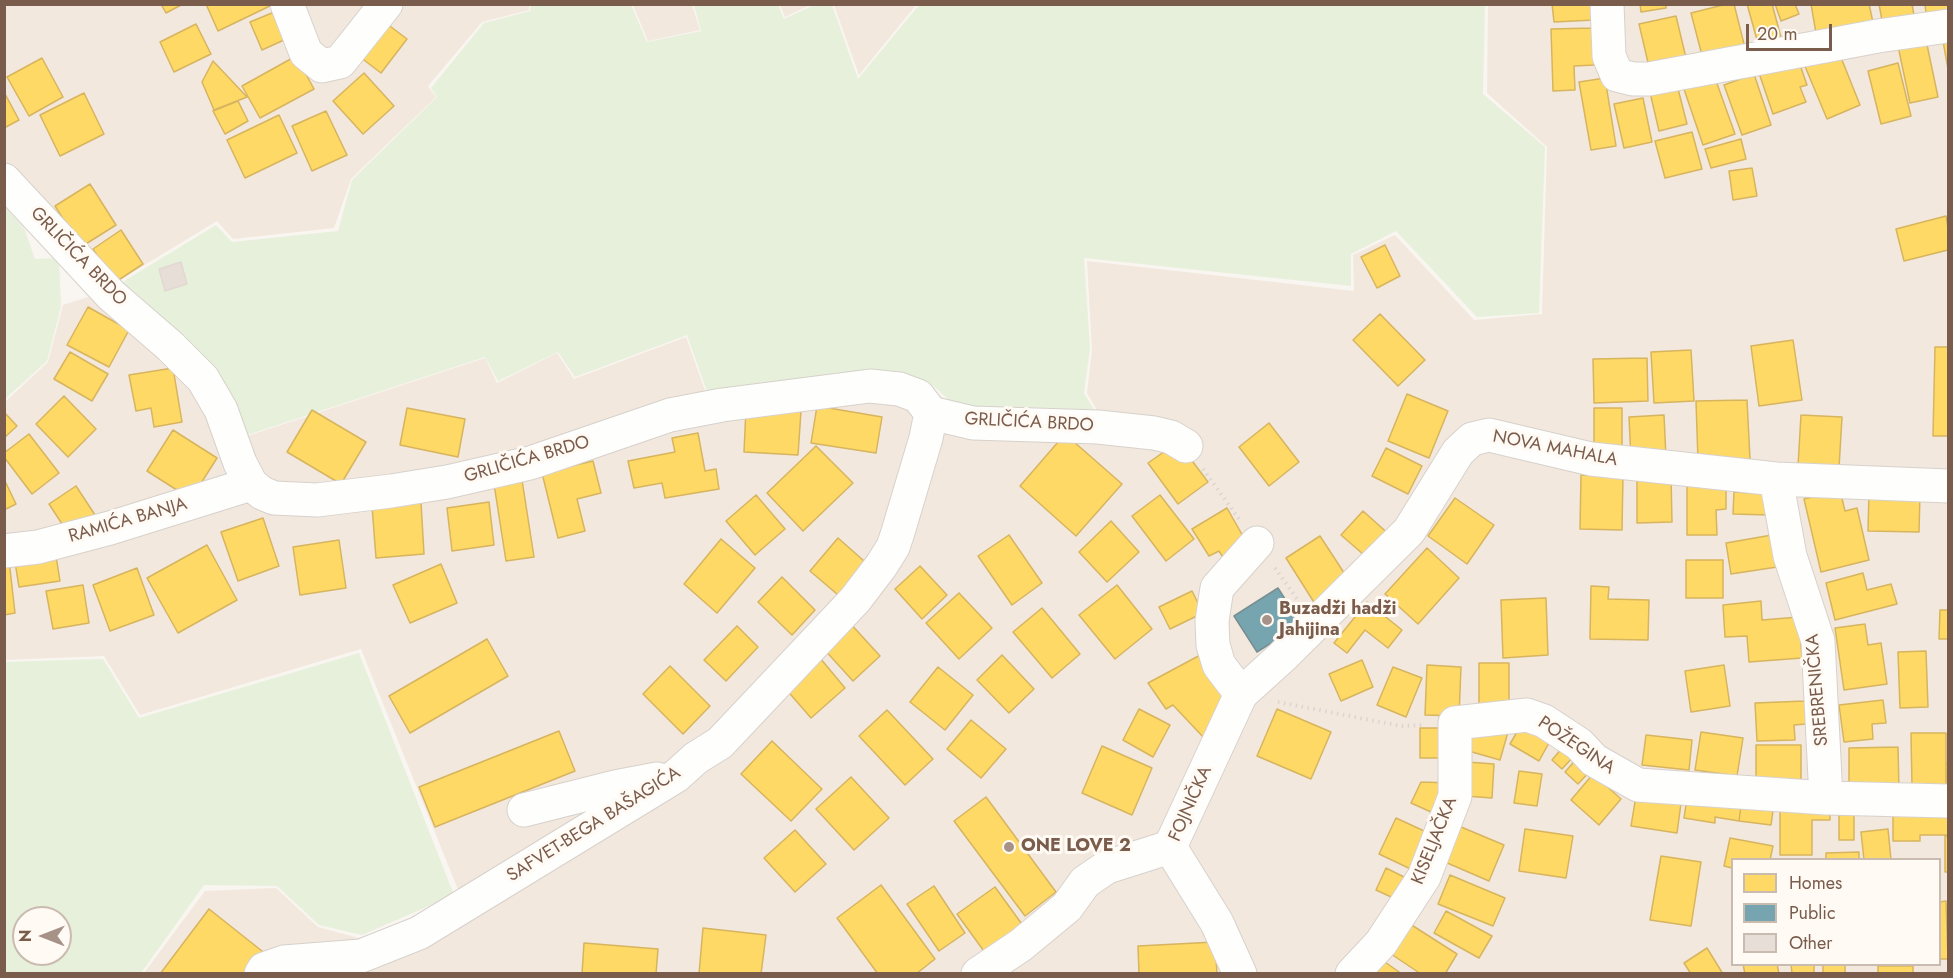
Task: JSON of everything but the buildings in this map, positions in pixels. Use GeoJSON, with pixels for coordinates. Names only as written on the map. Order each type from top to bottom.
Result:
{"type":"FeatureCollection","features":[{"type":"Feature","properties":{"kind":"street"},"geometry":{"type":"LineString","coordinates":[[287,4],[306,53],[322,66],[340,62],[386,4]]}},
{"type":"Feature","properties":{"kind":"street"},"geometry":{"type":"LineString","coordinates":[[1607,4],[1609,56],[1617,75],[1633,79],[1650,79],[1696,72],[1878,36],[1948,26]]}},
{"type":"Feature","properties":{"kind":"street","name":"GRLIČIĆA BRDO"},"geometry":{"type":"LineString","coordinates":[[4,180],[111,295],[170,346],[203,379],[221,410],[240,463],[251,484],[262,493],[274,498],[317,500],[447,482],[530,463],[670,415],[722,405],[870,386],[899,389],[918,396],[931,413],[973,423],[1098,428],[1154,433],[1171,437],[1186,446]]}},
{"type":"Feature","properties":{"kind":"street","name":"SAFVET-BEGA BAŠAGIĆA"},"geometry":{"type":"LineString","coordinates":[[261,974],[264,969],[291,961],[361,956],[419,933],[676,776],[696,758],[720,742],[855,600],[881,566],[893,547],[898,532],[926,438],[931,413]]}},
{"type":"Feature","properties":{"kind":"street","name":"NOVA MAHALA"},"geometry":{"type":"LineString","coordinates":[[1240,694],[1282,657],[1409,531],[1458,452],[1472,439],[1489,435],[1591,459],[1776,478],[1948,486]]}},
{"type":"Feature","properties":{"kind":"street","name":"SREBRENIČKA"},"geometry":{"type":"LineString","coordinates":[[1776,478],[1790,556],[1818,641],[1826,798]]}},
{"type":"Feature","properties":{"kind":"street","name":"RAMIĆA BANJA"},"geometry":{"type":"LineString","coordinates":[[4,551],[38,547],[110,528],[251,484]]}},
{"type":"Feature","properties":{"kind":"street"},"geometry":{"type":"LineString","coordinates":[[1240,694],[1219,665],[1213,645],[1212,621],[1217,588],[1257,543]]}},
{"type":"Feature","properties":{"kind":"street","name":"FOJNIČKA"},"geometry":{"type":"LineString","coordinates":[[1240,694],[1170,847],[1217,923],[1240,974]]}},
{"type":"Feature","properties":{"kind":"street","name":"POŽEGINA"},"geometry":{"type":"LineString","coordinates":[[1455,723],[1527,715],[1544,721],[1579,744],[1594,760],[1638,785],[1826,798],[1948,801]]}},
{"type":"Feature","properties":{"kind":"street","name":"KISELJAČKA"},"geometry":{"type":"LineString","coordinates":[[1352,974],[1382,943],[1424,877],[1455,796],[1455,723]]}},
{"type":"Feature","properties":{"kind":"street"},"geometry":{"type":"LineString","coordinates":[[524,810],[615,787],[676,776]]}},
{"type":"Feature","properties":{"kind":"street"},"geometry":{"type":"LineString","coordinates":[[978,974],[1021,945],[1067,907],[1085,882],[1107,867],[1170,847]]}},
{"type":"Feature","properties":{"kind":"path"},"geometry":{"type":"LineString","coordinates":[[1240,694],[1401,726],[1455,723]]}},
{"type":"Feature","properties":{"kind":"shaded area"},"geometry":{"type":"Polygon","coordinates":[[[780,4],[810,5],[785,17],[780,4]]]}},
{"type":"Feature","properties":{"kind":"shaded area"},"geometry":{"type":"Polygon","coordinates":[[[834,4],[916,5],[859,75],[834,4]]]}},
{"type":"Feature","properties":{"kind":"shaded area"},"geometry":{"type":"Polygon","coordinates":[[[5,5],[529,5],[529,10],[482,22],[428,86],[436,97],[351,179],[334,228],[233,239],[217,221],[110,286],[5,174],[5,5]]]}},
{"type":"Feature","properties":{"kind":"shaded area"},"geometry":{"type":"Polygon","coordinates":[[[633,5],[692,5],[700,30],[648,41],[633,5]]]}},
{"type":"Feature","properties":{"kind":"shaded area"},"geometry":{"type":"Polygon","coordinates":[[[1488,5],[1948,5],[1948,973],[144,973],[205,891],[276,888],[318,927],[362,939],[461,897],[361,649],[140,715],[104,656],[5,660],[5,402],[48,362],[63,305],[109,290],[241,438],[485,358],[497,383],[557,353],[574,379],[686,337],[707,396],[900,374],[928,384],[949,404],[1101,417],[1087,393],[1092,350],[1087,261],[1354,291],[1353,255],[1395,235],[1474,320],[1542,314],[1547,147],[1487,93],[1488,5]]]}},
{"type":"Feature","properties":{"kind":"green space"},"geometry":{"type":"Polygon","coordinates":[[[531,5],[631,5],[647,42],[701,31],[694,5],[778,5],[784,19],[814,5],[832,5],[858,79],[919,5],[1485,5],[1483,94],[1545,147],[1539,313],[1477,317],[1396,231],[1351,254],[1351,286],[1084,258],[1090,348],[1084,393],[1097,415],[991,415],[951,402],[929,382],[901,373],[825,378],[708,394],[687,335],[575,377],[558,352],[498,381],[485,357],[241,437],[111,289],[216,225],[232,242],[338,231],[352,180],[437,97],[431,88],[484,23],[530,11],[531,5]]]}},
{"type":"Feature","properties":{"kind":"green space"},"geometry":{"type":"Polygon","coordinates":[[[4,206],[24,228],[35,259],[59,258],[61,306],[47,361],[5,399],[4,206]]]}},
{"type":"Feature","properties":{"kind":"green space"},"geometry":{"type":"Polygon","coordinates":[[[359,653],[454,895],[362,935],[319,925],[277,886],[204,885],[141,973],[5,973],[4,662],[103,659],[139,718],[359,653]]]}},
{"type":"Feature","properties":{"kind":"place","name":"Buzadži hadži Jahijina"},"geometry":{"type":"Point","coordinates":[1267,620]}},
{"type":"Feature","properties":{"kind":"place","name":"ONE LOVE 2"},"geometry":{"type":"Point","coordinates":[1009,847]}}]}
